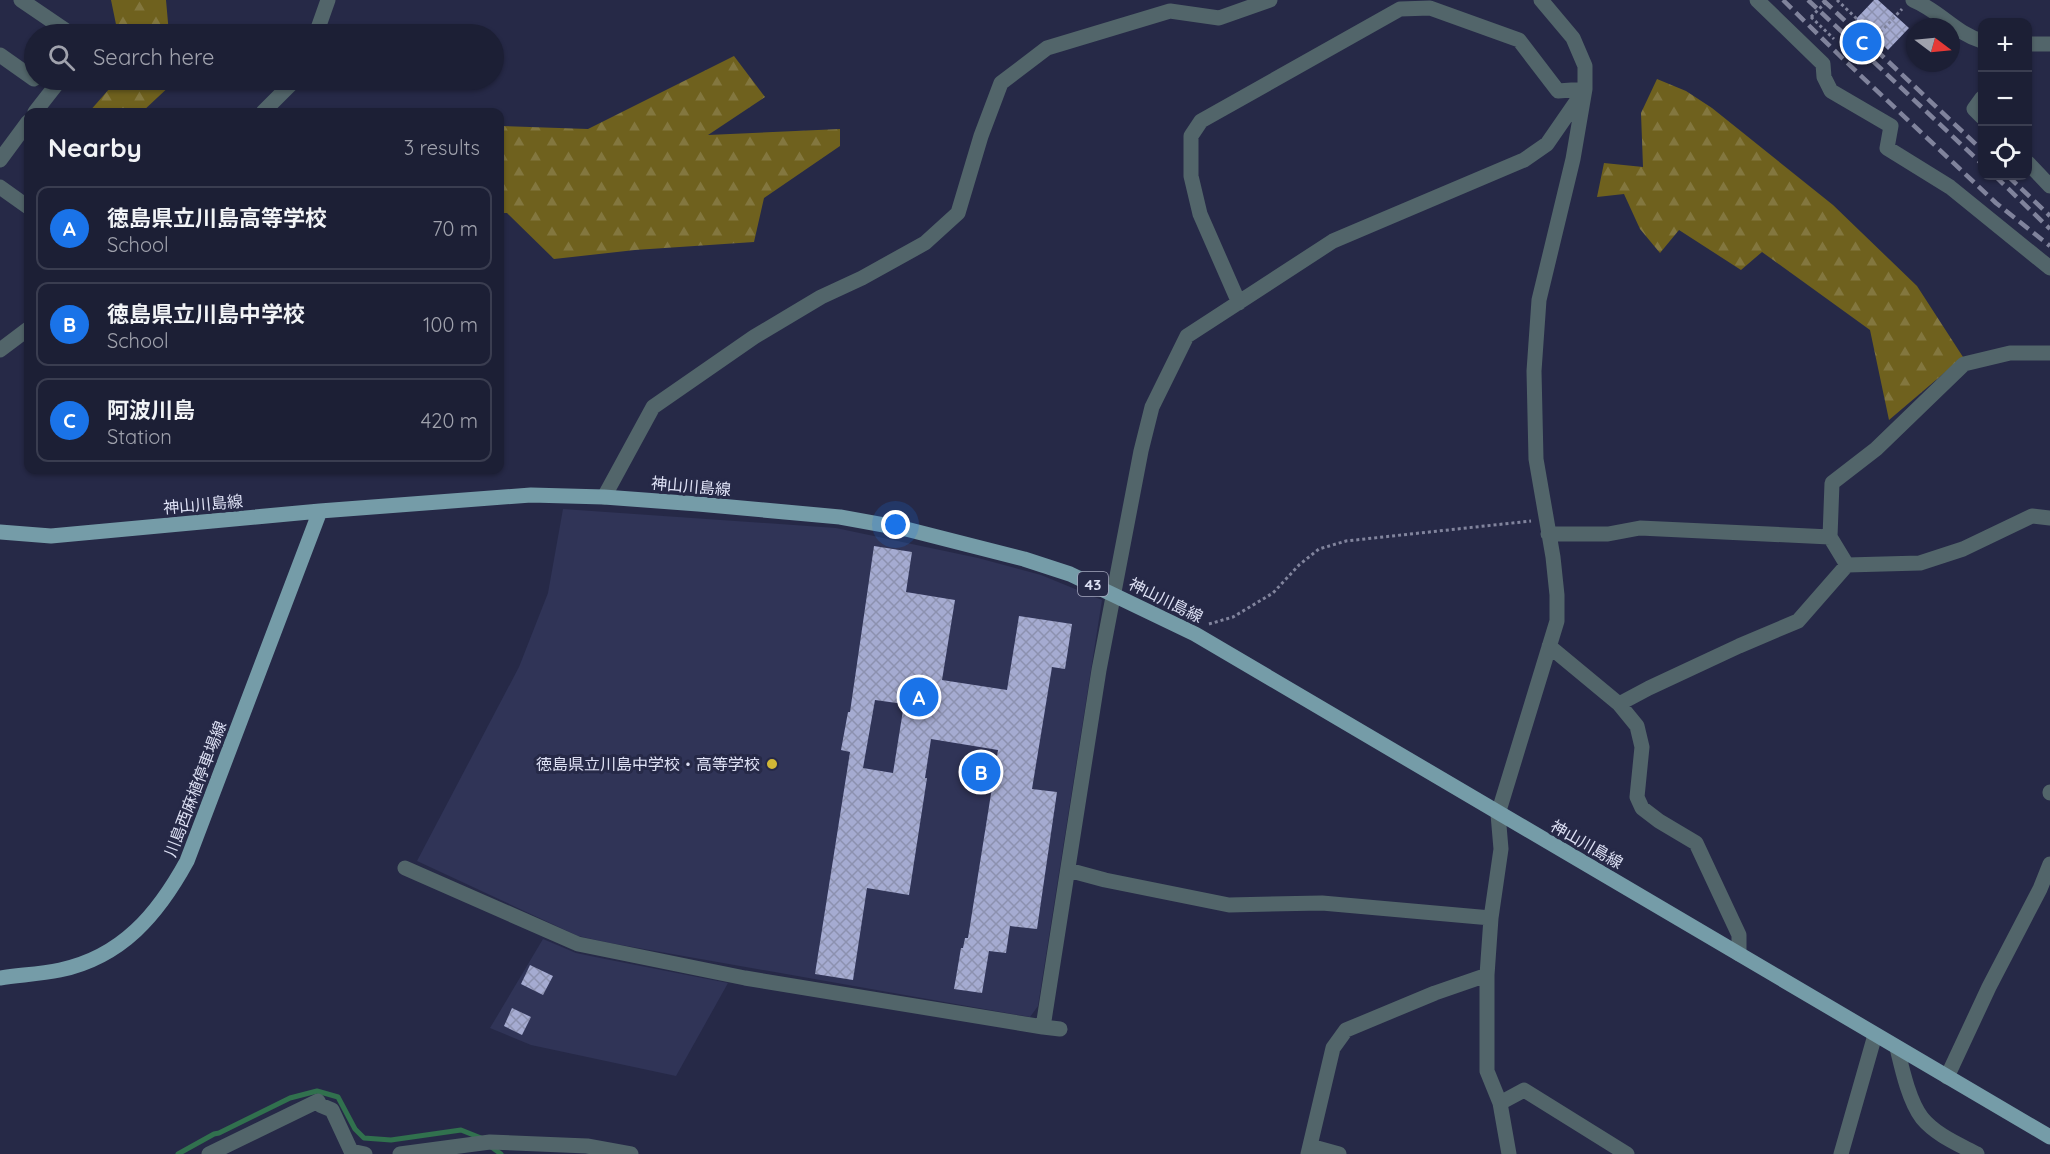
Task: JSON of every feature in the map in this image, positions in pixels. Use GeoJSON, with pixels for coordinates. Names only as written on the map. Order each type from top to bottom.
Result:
{"type":"FeatureCollection","features":[{"type":"Feature","properties":{"kind":"main road","name":"神山川島線"},"geometry":{"type":"LineString","coordinates":[[0,532],[51,536],[531,495],[604,497],[840,517],[906,529],[1024,559],[1070,574],[1195,633],[1498,814],[2050,1137]]}},
{"type":"Feature","properties":{"kind":"main road","name":"川島西麻植停車場線"},"geometry":{"type":"LineString","coordinates":[[0,978],[61,969],[88,961],[114,948],[143,925],[173,887],[187,861],[320,512]]}},
{"type":"Feature","properties":{"kind":"street"},"geometry":{"type":"LineString","coordinates":[[21,0],[56,24]]}},
{"type":"Feature","properties":{"kind":"street"},"geometry":{"type":"LineString","coordinates":[[320,24],[328,0]]}},
{"type":"Feature","properties":{"kind":"street"},"geometry":{"type":"LineString","coordinates":[[604,497],[653,407],[754,337],[821,297],[862,278],[925,243],[958,213],[981,136],[1001,83],[1047,48],[1170,12],[1219,18],[1270,0]]}},
{"type":"Feature","properties":{"kind":"street"},"geometry":{"type":"LineString","coordinates":[[1509,1154],[1500,1104],[1487,1071],[1487,975],[1491,918],[1502,849],[1498,814],[1557,621],[1557,595],[1536,459],[1534,371],[1539,300],[1573,159],[1585,89],[1585,66],[1573,38],[1542,0]]}},
{"type":"Feature","properties":{"kind":"street"},"geometry":{"type":"LineString","coordinates":[[1757,0],[1823,64],[1824,78],[1831,91],[1891,126],[1887,148],[1950,187],[2050,268]]}},
{"type":"Feature","properties":{"kind":"street"},"geometry":{"type":"LineString","coordinates":[[1908,4],[1938,13],[1966,36],[1978,40]]}},
{"type":"Feature","properties":{"kind":"street"},"geometry":{"type":"LineString","coordinates":[[1239,303],[1200,214],[1191,176],[1191,136],[1201,121],[1400,9],[1430,8],[1519,40],[1558,91],[1585,89]]}},
{"type":"Feature","properties":{"kind":"street"},"geometry":{"type":"LineString","coordinates":[[2032,44],[2050,44]]}},
{"type":"Feature","properties":{"kind":"street"},"geometry":{"type":"LineString","coordinates":[[0,55],[24,71]]}},
{"type":"Feature","properties":{"kind":"street"},"geometry":{"type":"LineString","coordinates":[[1043,1027],[1099,670],[1139,462],[1152,407],[1187,336],[1334,241],[1524,160],[1547,144],[1585,89]]}},
{"type":"Feature","properties":{"kind":"street"},"geometry":{"type":"LineString","coordinates":[[38,108],[52,90]]}},
{"type":"Feature","properties":{"kind":"street"},"geometry":{"type":"LineString","coordinates":[[267,108],[285,90]]}},
{"type":"Feature","properties":{"kind":"street"},"geometry":{"type":"LineString","coordinates":[[0,160],[24,127]]}},
{"type":"Feature","properties":{"kind":"street"},"geometry":{"type":"LineString","coordinates":[[2032,167],[2050,186]]}},
{"type":"Feature","properties":{"kind":"street"},"geometry":{"type":"LineString","coordinates":[[0,187],[24,204]]}},
{"type":"Feature","properties":{"kind":"street"},"geometry":{"type":"LineString","coordinates":[[0,350],[24,332]]}},
{"type":"Feature","properties":{"kind":"street"},"geometry":{"type":"LineString","coordinates":[[1847,565],[1830,537],[1832,483],[1876,449],[1964,364],[2010,353],[2050,353]]}},
{"type":"Feature","properties":{"kind":"street"},"geometry":{"type":"LineString","coordinates":[[1619,704],[1739,646],[1798,621],[1847,565],[1920,562],[1963,549],[2032,516],[2050,518]]}},
{"type":"Feature","properties":{"kind":"street"},"geometry":{"type":"LineString","coordinates":[[1547,527],[1608,534],[1640,528],[1830,537]]}},
{"type":"Feature","properties":{"kind":"street"},"geometry":{"type":"LineString","coordinates":[[1549,646],[1619,704],[1637,726],[1642,747],[1637,797],[1642,808],[1696,843],[1739,935],[1739,954]]}},
{"type":"Feature","properties":{"kind":"street"},"geometry":{"type":"LineString","coordinates":[[1947,1077],[1989,987],[2040,889],[2050,864]]}},
{"type":"Feature","properties":{"kind":"street"},"geometry":{"type":"LineString","coordinates":[[405,868],[578,944],[745,978],[1060,1029]]}},
{"type":"Feature","properties":{"kind":"street"},"geometry":{"type":"LineString","coordinates":[[1068,870],[1105,880],[1229,905],[1322,903],[1491,918]]}},
{"type":"Feature","properties":{"kind":"street"},"geometry":{"type":"LineString","coordinates":[[1339,1154],[1309,1150],[1333,1048],[1346,1030],[1435,993],[1487,975]]}},
{"type":"Feature","properties":{"kind":"street"},"geometry":{"type":"LineString","coordinates":[[1841,1154],[1875,1035]]}},
{"type":"Feature","properties":{"kind":"street"},"geometry":{"type":"LineString","coordinates":[[1897,1048],[1905,1083],[1922,1118],[1942,1135],[1977,1154]]}},
{"type":"Feature","properties":{"kind":"street"},"geometry":{"type":"LineString","coordinates":[[1500,1104],[1524,1090],[1627,1154]]}},
{"type":"Feature","properties":{"kind":"street"},"geometry":{"type":"LineString","coordinates":[[209,1154],[318,1101],[320,1105],[332,1110],[351,1151],[365,1154]]}},
{"type":"Feature","properties":{"kind":"street"},"geometry":{"type":"LineString","coordinates":[[400,1154],[483,1143],[586,1146],[631,1154]]}},
{"type":"Feature","properties":{"kind":"path"},"geometry":{"type":"LineString","coordinates":[[1828,0],[1811,17],[1834,39]]}},
{"type":"Feature","properties":{"kind":"path"},"geometry":{"type":"LineString","coordinates":[[1837,0],[1876,37],[1908,4]]}},
{"type":"Feature","properties":{"kind":"path"},"geometry":{"type":"LineString","coordinates":[[1195,633],[1208,624],[1233,617],[1273,593],[1299,565],[1320,549],[1346,541],[1547,527]]}},
{"type":"Feature","properties":{"kind":"shaded area","name":"徳島県立川島中学校・高等学校"},"geometry":{"type":"Polygon","coordinates":[[[563,509],[836,528],[978,558],[1041,575],[1102,600],[1038,1006],[1030,1017],[578,936],[417,861],[519,667],[548,593],[563,509]]]}},
{"type":"Feature","properties":{"kind":"shaded area"},"geometry":{"type":"Polygon","coordinates":[[[543,939],[576,953],[728,983],[676,1076],[531,1045],[490,1028],[543,939]]]}},
{"type":"Feature","properties":{"kind":"green space"},"geometry":{"type":"Polygon","coordinates":[[[111,0],[166,0],[168,24],[116,24],[111,0]]]}},
{"type":"Feature","properties":{"kind":"green space"},"geometry":{"type":"Polygon","coordinates":[[[734,56],[765,97],[708,135],[840,129],[840,146],[764,198],[754,242],[635,250],[554,259],[507,213],[504,213],[504,126],[588,129],[734,56]]]}},
{"type":"Feature","properties":{"kind":"green space"},"geometry":{"type":"Polygon","coordinates":[[[1657,79],[1686,91],[1712,108],[1833,205],[1917,286],[1963,357],[1889,420],[1870,330],[1762,252],[1741,270],[1679,230],[1660,253],[1640,229],[1624,194],[1597,197],[1604,163],[1643,167],[1641,113],[1657,79]]]}},
{"type":"Feature","properties":{"kind":"green space"},"geometry":{"type":"Polygon","coordinates":[[[108,90],[165,90],[146,108],[92,108],[108,90]]]}},
{"type":"Feature","properties":{"kind":"building"},"geometry":{"type":"Polygon","coordinates":[[[1874,0],[1878,0],[1906,25],[1906,31],[1888,50],[1856,19],[1874,0]]]}},
{"type":"Feature","properties":{"kind":"building"},"geometry":{"type":"Polygon","coordinates":[[[874,546],[912,552],[906,592],[955,600],[942,680],[1007,690],[1019,616],[1072,624],[1065,669],[1052,667],[1032,789],[1057,792],[1037,929],[1010,926],[1006,953],[989,951],[982,993],[954,989],[961,948],[963,948],[965,938],[968,938],[998,750],[931,739],[909,895],[867,888],[853,980],[815,974],[850,752],[841,750],[848,712],[850,712],[874,546]],[[875,700],[863,768],[893,773],[904,704],[875,700]]]}},
{"type":"Feature","properties":{"kind":"building"},"geometry":{"type":"Polygon","coordinates":[[[530,965],[553,976],[543,995],[521,984],[530,965]]]}},
{"type":"Feature","properties":{"kind":"building"},"geometry":{"type":"Polygon","coordinates":[[[512,1008],[531,1017],[522,1035],[504,1026],[512,1008]]]}},
{"type":"Feature","properties":{"kind":"waterway"},"geometry":{"type":"LineString","coordinates":[[178,1154],[290,1098],[317,1091],[338,1097],[355,1129],[364,1138],[391,1140],[461,1130],[481,1138]]}},
{"type":"Feature","properties":{"kind":"waterway"},"geometry":{"type":"LineString","coordinates":[[490,1146],[501,1154]]}},
{"type":"Feature","properties":{"kind":"railway"},"geometry":{"type":"LineString","coordinates":[[1783,0],[1996,203],[2050,246]]}},
{"type":"Feature","properties":{"kind":"railway"},"geometry":{"type":"LineString","coordinates":[[1808,0],[1978,160]]}},
{"type":"Feature","properties":{"kind":"railway"},"geometry":{"type":"LineString","coordinates":[[1823,0],[1978,146]]}},
{"type":"Feature","properties":{"kind":"railway"},"geometry":{"type":"LineString","coordinates":[[1999,180],[2050,229]]}},
{"type":"Feature","properties":{"kind":"railway"},"geometry":{"type":"LineString","coordinates":[[2012,180],[2050,216]]}},
{"type":"Feature","properties":{"kind":"place","name":"阿波川島"},"geometry":{"type":"Point","coordinates":[1862,42]}},
{"type":"Feature","properties":{"kind":"place","name":"徳島県立川島高等学校"},"geometry":{"type":"Point","coordinates":[919,697]}},
{"type":"Feature","properties":{"kind":"place","name":"徳島県立川島中学校・高等学校"},"geometry":{"type":"Point","coordinates":[772,764]}},
{"type":"Feature","properties":{"kind":"place","name":"徳島県立川島中学校"},"geometry":{"type":"Point","coordinates":[981,772]}}]}
